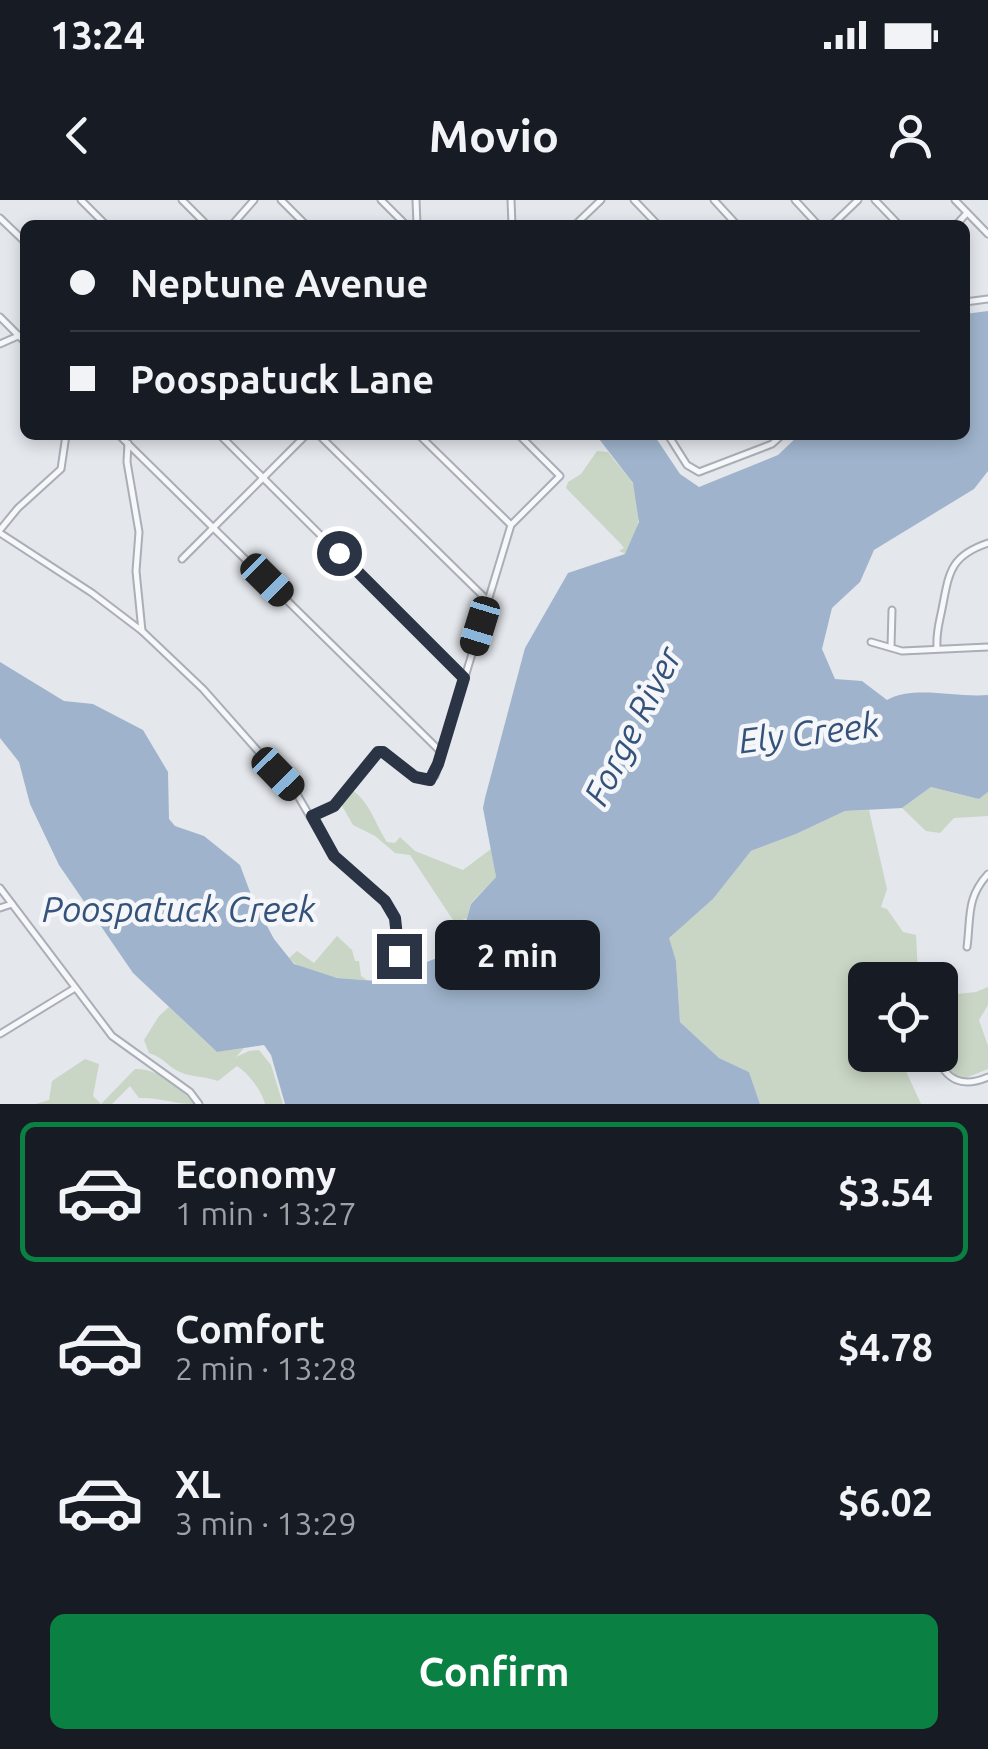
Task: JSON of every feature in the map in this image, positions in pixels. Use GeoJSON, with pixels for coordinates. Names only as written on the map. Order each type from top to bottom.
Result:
{"type":"FeatureCollection","features":[{"type":"Feature","properties":{"kind":"street"},"geometry":{"type":"LineString","coordinates":[[81,200],[101,220]]}},
{"type":"Feature","properties":{"kind":"street"},"geometry":{"type":"LineString","coordinates":[[182,200],[202,220]]}},
{"type":"Feature","properties":{"kind":"street"},"geometry":{"type":"LineString","coordinates":[[236,220],[254,200]]}},
{"type":"Feature","properties":{"kind":"street"},"geometry":{"type":"LineString","coordinates":[[281,200],[301,220]]}},
{"type":"Feature","properties":{"kind":"street"},"geometry":{"type":"LineString","coordinates":[[381,200],[401,220]]}},
{"type":"Feature","properties":{"kind":"street"},"geometry":{"type":"LineString","coordinates":[[581,220],[601,200]]}},
{"type":"Feature","properties":{"kind":"street"},"geometry":{"type":"LineString","coordinates":[[634,200],[653,220]]}},
{"type":"Feature","properties":{"kind":"street"},"geometry":{"type":"LineString","coordinates":[[714,200],[732,220]]}},
{"type":"Feature","properties":{"kind":"street"},"geometry":{"type":"LineString","coordinates":[[795,200],[813,220]]}},
{"type":"Feature","properties":{"kind":"street"},"geometry":{"type":"LineString","coordinates":[[837,220],[858,200]]}},
{"type":"Feature","properties":{"kind":"street"},"geometry":{"type":"LineString","coordinates":[[875,200],[894,220]]}},
{"type":"Feature","properties":{"kind":"street"},"geometry":{"type":"LineString","coordinates":[[955,200],[988,234]]}},
{"type":"Feature","properties":{"kind":"street"},"geometry":{"type":"LineString","coordinates":[[961,220],[967,213]]}},
{"type":"Feature","properties":{"kind":"street"},"geometry":{"type":"LineString","coordinates":[[0,218],[20,237]]}},
{"type":"Feature","properties":{"kind":"street"},"geometry":{"type":"LineString","coordinates":[[0,317],[20,332]]}},
{"type":"Feature","properties":{"kind":"street"},"geometry":{"type":"LineString","coordinates":[[66,440],[61,469],[18,508],[0,532],[142,631],[203,689],[292,788],[334,856],[385,901],[395,918],[399,956]]}},
{"type":"Feature","properties":{"kind":"street"},"geometry":{"type":"LineString","coordinates":[[125,440],[442,753]]}},
{"type":"Feature","properties":{"kind":"street"},"geometry":{"type":"LineString","coordinates":[[225,440],[464,678]]}},
{"type":"Feature","properties":{"kind":"street"},"geometry":{"type":"LineString","coordinates":[[182,560],[301,440]]}},
{"type":"Feature","properties":{"kind":"street"},"geometry":{"type":"LineString","coordinates":[[324,440],[487,600]]}},
{"type":"Feature","properties":{"kind":"street"},"geometry":{"type":"LineString","coordinates":[[425,440],[511,525]]}},
{"type":"Feature","properties":{"kind":"street"},"geometry":{"type":"LineString","coordinates":[[312,816],[334,806],[378,752],[415,777],[426,780],[434,776],[511,525],[560,476],[524,440]]}},
{"type":"Feature","properties":{"kind":"street"},"geometry":{"type":"LineString","coordinates":[[671,440],[687,465],[700,472],[770,440]]}},
{"type":"Feature","properties":{"kind":"street"},"geometry":{"type":"LineString","coordinates":[[128,443],[126,462],[139,532],[136,571],[142,631]]}},
{"type":"Feature","properties":{"kind":"street"},"geometry":{"type":"LineString","coordinates":[[937,648],[935,626],[942,610],[947,576],[958,560],[988,543]]}},
{"type":"Feature","properties":{"kind":"street"},"geometry":{"type":"LineString","coordinates":[[891,648],[892,610]]}},
{"type":"Feature","properties":{"kind":"street"},"geometry":{"type":"LineString","coordinates":[[871,642],[902,652],[988,646]]}},
{"type":"Feature","properties":{"kind":"street"},"geometry":{"type":"LineString","coordinates":[[967,946],[969,906],[988,874]]}},
{"type":"Feature","properties":{"kind":"street"},"geometry":{"type":"LineString","coordinates":[[0,888],[112,1036],[190,1092],[199,1104]]}},
{"type":"Feature","properties":{"kind":"street"},"geometry":{"type":"LineString","coordinates":[[0,908],[12,904]]}},
{"type":"Feature","properties":{"kind":"street"},"geometry":{"type":"LineString","coordinates":[[0,1034],[75,988]]}},
{"type":"Feature","properties":{"kind":"street"},"geometry":{"type":"LineString","coordinates":[[945,1072],[958,1082],[988,1077]]}},
{"type":"Feature","properties":{"kind":"green space"},"geometry":{"type":"Polygon","coordinates":[[[597,451],[608,452],[637,492],[638,520],[626,554],[619,551],[624,548],[620,543],[566,488],[597,451]]]}},
{"type":"Feature","properties":{"kind":"green space"},"geometry":{"type":"Polygon","coordinates":[[[931,787],[979,799],[988,792],[988,816],[954,818],[940,833],[926,831],[902,808],[931,787]]]}},
{"type":"Feature","properties":{"kind":"green space"},"geometry":{"type":"Polygon","coordinates":[[[352,790],[368,807],[387,842],[395,843],[400,837],[415,851],[463,870],[491,849],[496,877],[471,903],[467,918],[455,923],[410,855],[395,853],[375,836],[353,825],[341,804],[352,790]]]}},
{"type":"Feature","properties":{"kind":"green space"},"geometry":{"type":"Polygon","coordinates":[[[869,810],[887,889],[881,907],[887,909],[903,932],[916,935],[917,962],[848,962],[848,1072],[906,1072],[921,1104],[760,1104],[749,1072],[719,1058],[680,1022],[676,961],[668,938],[713,899],[751,851],[845,811],[869,810]]]}},
{"type":"Feature","properties":{"kind":"green space"},"geometry":{"type":"Polygon","coordinates":[[[337,936],[352,950],[355,961],[359,961],[361,976],[367,980],[315,973],[289,958],[297,951],[314,963],[337,936]]]}},
{"type":"Feature","properties":{"kind":"green space"},"geometry":{"type":"Polygon","coordinates":[[[988,987],[988,1005],[979,1020],[988,1046],[988,1069],[963,1079],[952,1072],[958,1072],[958,994],[988,987]]]}},
{"type":"Feature","properties":{"kind":"green space"},"geometry":{"type":"Polygon","coordinates":[[[169,1007],[217,1052],[244,1048],[236,1057],[259,1050],[271,1065],[283,1104],[265,1104],[254,1083],[237,1066],[218,1081],[180,1072],[149,1053],[144,1040],[169,1007]]]}},
{"type":"Feature","properties":{"kind":"green space"},"geometry":{"type":"Polygon","coordinates":[[[85,1059],[99,1064],[93,1096],[101,1104],[36,1104],[49,1100],[52,1081],[85,1059]]]}},
{"type":"Feature","properties":{"kind":"green space"},"geometry":{"type":"Polygon","coordinates":[[[135,1069],[168,1080],[194,1104],[139,1098],[130,1086],[112,1104],[101,1104],[135,1069]]]}},
{"type":"Feature","properties":{"kind":"water"},"geometry":{"type":"Polygon","coordinates":[[[988,311],[988,471],[974,489],[874,550],[860,582],[832,608],[822,649],[835,679],[862,681],[887,700],[910,693],[988,695],[988,792],[979,799],[931,787],[902,808],[845,811],[751,851],[713,899],[669,938],[676,961],[680,1022],[719,1058],[749,1072],[760,1104],[285,1104],[271,1055],[264,1045],[217,1052],[133,973],[59,865],[30,804],[19,762],[0,738],[0,662],[64,701],[93,704],[143,730],[168,772],[169,819],[175,826],[204,836],[240,865],[274,939],[294,964],[337,978],[377,981],[458,950],[471,904],[496,877],[483,808],[525,648],[568,573],[625,554],[639,522],[633,483],[600,440],[657,440],[680,474],[699,487],[778,455],[794,440],[970,440],[970,313],[988,311]]]}},
{"type":"Feature","properties":{"kind":"route"},"geometry":{"type":"LineString","coordinates":[[339,553],[464,678],[430,780],[415,777],[378,752],[334,806],[312,816],[334,856],[385,901],[395,918],[399,956]]}},
{"type":"Feature","properties":{"kind":"water label","name":"Forge River"},"geometry":{"type":"Point","coordinates":[633,726]}},
{"type":"Feature","properties":{"kind":"water label","name":"Ely Creek"},"geometry":{"type":"Point","coordinates":[809,733]}},
{"type":"Feature","properties":{"kind":"water label","name":"Poospatuck Creek"},"geometry":{"type":"Point","coordinates":[179,910]}}]}
